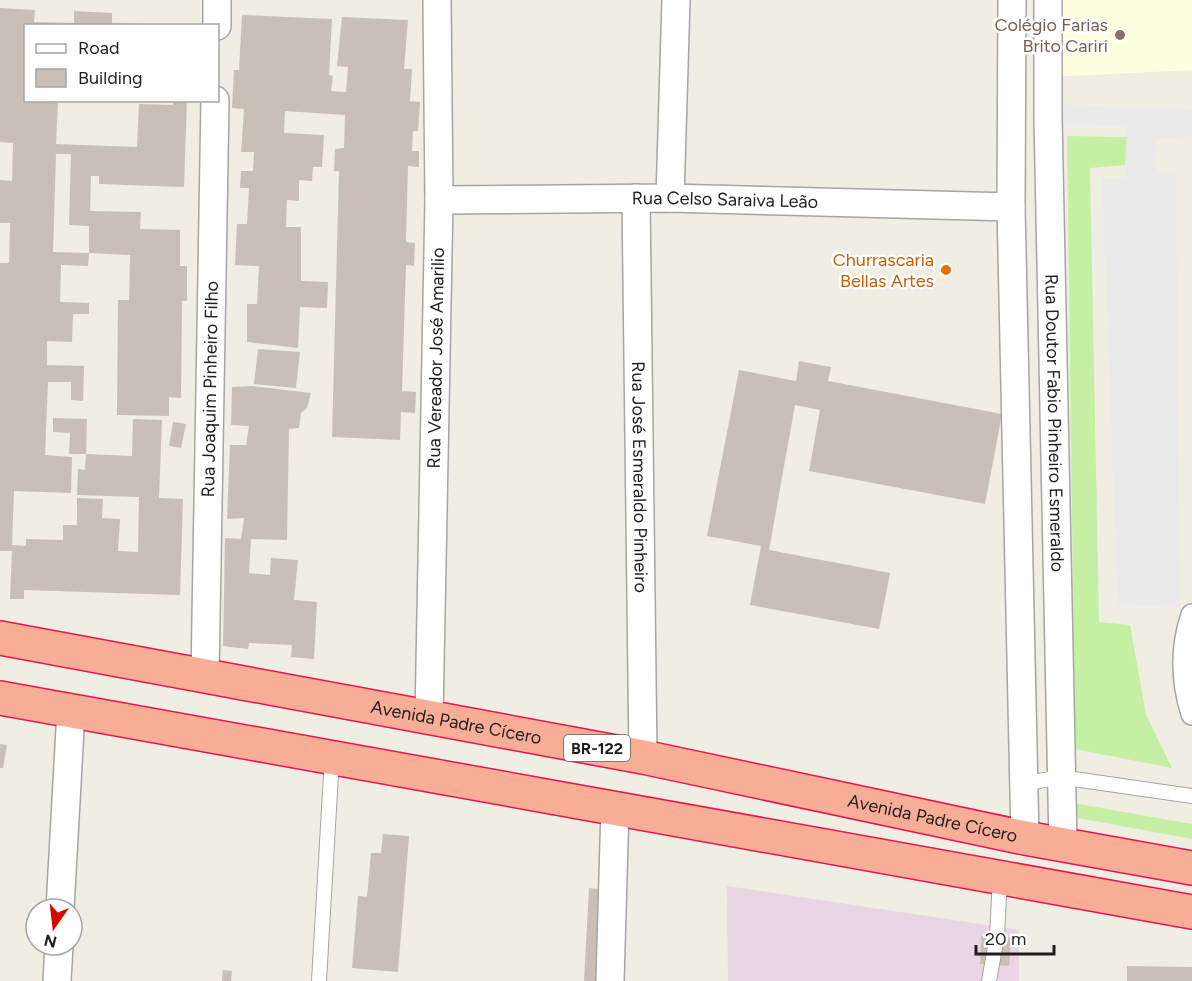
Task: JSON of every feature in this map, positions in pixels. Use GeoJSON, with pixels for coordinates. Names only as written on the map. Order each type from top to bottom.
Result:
{"type":"FeatureCollection","features":[{"type":"Feature","properties":{"kind":"highway","name":"Avenida Padre Cícero"},"geometry":{"type":"LineString","coordinates":[[0,638],[643,757],[1024,838],[1192,868]]}},
{"type":"Feature","properties":{"kind":"highway"},"geometry":{"type":"LineString","coordinates":[[0,698],[1192,912]]}},
{"type":"Feature","properties":{"kind":"street"},"geometry":{"type":"LineString","coordinates":[[217,0],[217,24]]}},
{"type":"Feature","properties":{"kind":"street","name":"Rua Vereador José Amarilio"},"geometry":{"type":"LineString","coordinates":[[429,718],[439,200],[437,0]]}},
{"type":"Feature","properties":{"kind":"street"},"geometry":{"type":"LineString","coordinates":[[670,198],[676,0]]}},
{"type":"Feature","properties":{"kind":"street","name":"Rua Doutor Fabio Pinheiro Esmeraldo"},"geometry":{"type":"LineString","coordinates":[[1012,0],[1011,207],[1024,838]]}},
{"type":"Feature","properties":{"kind":"street","name":"Rua Doutor Fabio Pinheiro Esmeraldo"},"geometry":{"type":"LineString","coordinates":[[1048,0],[1048,117],[1063,844]]}},
{"type":"Feature","properties":{"kind":"street","name":"Rua Joaquim Pinheiro Filho"},"geometry":{"type":"LineString","coordinates":[[205,677],[215,102]]}},
{"type":"Feature","properties":{"kind":"street","name":"Rua José Esmeraldo Pinheiro"},"geometry":{"type":"LineString","coordinates":[[636,198],[643,757]]}},
{"type":"Feature","properties":{"kind":"street","name":"Rua Celso Saraiva Leão"},"geometry":{"type":"LineString","coordinates":[[439,200],[670,198],[1011,207]]}},
{"type":"Feature","properties":{"kind":"street"},"geometry":{"type":"LineString","coordinates":[[1019,567],[1056,565]]}},
{"type":"Feature","properties":{"kind":"street"},"geometry":{"type":"LineString","coordinates":[[1192,615],[1185,635],[1184,690],[1192,714]]}},
{"type":"Feature","properties":{"kind":"street"},"geometry":{"type":"LineString","coordinates":[[61,897],[71,711]]}},
{"type":"Feature","properties":{"kind":"street"},"geometry":{"type":"LineString","coordinates":[[610,981],[615,808]]}},
{"type":"Feature","properties":{"kind":"street"},"geometry":{"type":"LineString","coordinates":[[57,981],[58,957]]}},
{"type":"Feature","properties":{"kind":"lane"},"geometry":{"type":"LineString","coordinates":[[319,981],[332,757]]}},
{"type":"Feature","properties":{"kind":"lane"},"geometry":{"type":"LineString","coordinates":[[1023,784],[1060,777],[1192,796]]}},
{"type":"Feature","properties":{"kind":"lane"},"geometry":{"type":"LineString","coordinates":[[988,981],[997,936],[1000,877]]}},
{"type":"Feature","properties":{"kind":"shaded area","name":"Colégio Farias Brito Cariri"},"geometry":{"type":"Polygon","coordinates":[[[1048,0],[1192,0],[1192,70],[1048,77],[1048,0]]]}},
{"type":"Feature","properties":{"kind":"shaded area"},"geometry":{"type":"Polygon","coordinates":[[[1048,104],[1192,110],[1192,136],[1156,139],[1157,173],[1176,172],[1180,607],[1118,605],[1102,178],[1125,178],[1127,126],[1048,125],[1048,104]]]}},
{"type":"Feature","properties":{"kind":"shaded area"},"geometry":{"type":"Polygon","coordinates":[[[727,886],[1019,930],[1019,981],[728,981],[727,886]]]}},
{"type":"Feature","properties":{"kind":"green space"},"geometry":{"type":"Polygon","coordinates":[[[1067,136],[1127,137],[1125,165],[1090,168],[1099,622],[1130,625],[1146,715],[1172,768],[1075,749],[1067,136]]]}},
{"type":"Feature","properties":{"kind":"green space"},"geometry":{"type":"Polygon","coordinates":[[[1073,803],[1192,824],[1192,839],[1078,818],[1073,803]]]}},
{"type":"Feature","properties":{"kind":"building"},"geometry":{"type":"Polygon","coordinates":[[[0,8],[35,10],[34,22],[74,23],[74,11],[112,13],[112,23],[144,24],[24,24],[24,102],[58,103],[56,144],[137,147],[139,104],[173,105],[173,102],[187,102],[184,187],[99,184],[99,176],[91,176],[90,211],[141,212],[140,229],[180,230],[180,266],[187,266],[187,301],[182,301],[181,398],[169,397],[169,416],[117,415],[118,300],[129,300],[130,255],[89,253],[88,266],[61,265],[60,302],[89,303],[89,314],[73,314],[72,342],[47,341],[47,365],[84,366],[83,401],[71,400],[71,382],[48,382],[45,455],[72,457],[71,493],[14,491],[12,545],[26,546],[26,539],[63,540],[63,525],[77,525],[77,498],[103,499],[102,518],[120,519],[118,551],[138,552],[139,497],[77,495],[78,469],[85,470],[86,454],[132,456],[133,419],[162,420],[159,498],[183,499],[180,595],[24,590],[24,599],[10,599],[12,551],[0,551],[0,263],[9,263],[10,223],[0,223],[0,180],[12,181],[13,143],[0,142],[0,8]],[[56,154],[53,252],[89,253],[89,226],[69,225],[71,154],[56,154]]]}},
{"type":"Feature","properties":{"kind":"building"},"geometry":{"type":"Polygon","coordinates":[[[242,15],[332,19],[329,75],[333,76],[331,91],[346,92],[348,67],[337,66],[342,17],[408,20],[404,69],[412,69],[410,101],[420,102],[418,131],[413,131],[412,151],[419,151],[419,167],[408,166],[406,242],[415,243],[414,266],[406,265],[402,391],[416,392],[415,413],[401,412],[400,440],[332,437],[339,171],[334,171],[335,149],[344,148],[345,115],[285,111],[284,133],[324,135],[322,167],[313,167],[312,181],[299,180],[299,201],[287,200],[286,227],[301,227],[301,281],[328,282],[327,308],[300,307],[298,348],[247,342],[247,304],[257,304],[259,266],[235,265],[237,224],[247,224],[249,188],[240,188],[241,171],[253,171],[254,152],[241,152],[244,109],[232,108],[234,70],[239,70],[242,15]]]}},
{"type":"Feature","properties":{"kind":"building"},"geometry":{"type":"Polygon","coordinates":[[[258,349],[300,352],[296,388],[254,384],[258,349]]]}},
{"type":"Feature","properties":{"kind":"building"},"geometry":{"type":"Polygon","coordinates":[[[799,361],[831,367],[828,381],[1002,414],[985,504],[809,471],[820,410],[795,405],[769,550],[890,573],[879,629],[750,605],[761,546],[707,536],[739,370],[796,381],[799,361]]]}},
{"type":"Feature","properties":{"kind":"building"},"geometry":{"type":"Polygon","coordinates":[[[252,386],[311,393],[307,408],[301,413],[299,428],[289,429],[287,540],[251,539],[249,573],[270,575],[271,558],[298,560],[294,600],[317,602],[314,659],[291,657],[292,645],[249,643],[248,649],[223,646],[225,538],[241,539],[244,518],[227,519],[230,445],[246,445],[249,426],[231,425],[232,387],[252,386]]]}},
{"type":"Feature","properties":{"kind":"building"},"geometry":{"type":"Polygon","coordinates":[[[53,418],[87,419],[86,454],[69,454],[70,433],[53,432],[53,418]]]}},
{"type":"Feature","properties":{"kind":"building"},"geometry":{"type":"Polygon","coordinates":[[[173,422],[186,424],[181,448],[169,446],[173,422]]]}},
{"type":"Feature","properties":{"kind":"building"},"geometry":{"type":"Polygon","coordinates":[[[0,744],[7,745],[3,768],[0,768],[0,744]]]}},
{"type":"Feature","properties":{"kind":"building"},"geometry":{"type":"Polygon","coordinates":[[[383,834],[409,836],[398,972],[352,968],[358,896],[367,897],[371,853],[381,853],[383,834]]]}},
{"type":"Feature","properties":{"kind":"building"},"geometry":{"type":"Polygon","coordinates":[[[589,888],[605,890],[599,981],[584,981],[589,888]]]}},
{"type":"Feature","properties":{"kind":"building"},"geometry":{"type":"Polygon","coordinates":[[[981,936],[1011,938],[1009,966],[980,964],[981,936]]]}},
{"type":"Feature","properties":{"kind":"building"},"geometry":{"type":"Polygon","coordinates":[[[1127,966],[1192,967],[1192,981],[1127,981],[1127,966]]]}},
{"type":"Feature","properties":{"kind":"building"},"geometry":{"type":"Polygon","coordinates":[[[223,970],[232,971],[231,981],[222,981],[223,970]]]}},
{"type":"Feature","properties":{"kind":"place","name":"Colégio Farias Brito Cariri"},"geometry":{"type":"Point","coordinates":[1120,35]}},
{"type":"Feature","properties":{"kind":"place","name":"Churrascaria Bellas Artes"},"geometry":{"type":"Point","coordinates":[946,270]}}]}
